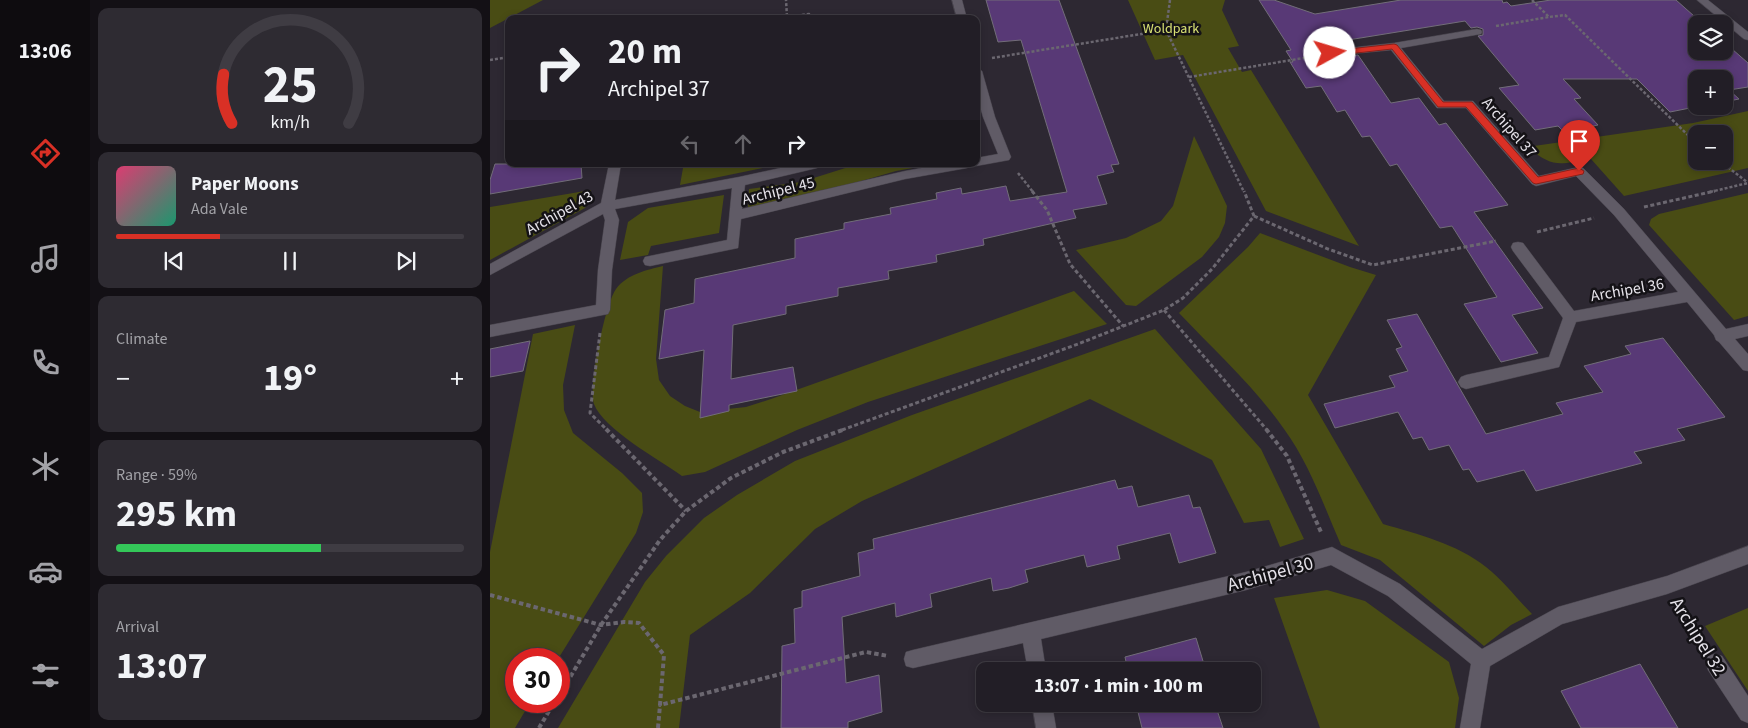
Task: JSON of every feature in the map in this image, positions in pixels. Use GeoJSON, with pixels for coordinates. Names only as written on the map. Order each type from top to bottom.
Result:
{"type":"FeatureCollection","features":[{"type":"Feature","properties":{"kind":"street"},"geometry":{"type":"LineString","coordinates":[[957,0],[961,15]]}},
{"type":"Feature","properties":{"kind":"street"},"geometry":{"type":"LineString","coordinates":[[1702,0],[1748,37]]}},
{"type":"Feature","properties":{"kind":"street"},"geometry":{"type":"LineString","coordinates":[[1330,53],[1394,46],[1477,32]]}},
{"type":"Feature","properties":{"kind":"street","name":"Archipel 37"},"geometry":{"type":"LineString","coordinates":[[1394,46],[1441,105],[1469,104],[1536,181],[1579,171],[1619,212],[1689,296]]}},
{"type":"Feature","properties":{"kind":"street"},"geometry":{"type":"LineString","coordinates":[[980,85],[989,116],[1005,157],[980,161]]}},
{"type":"Feature","properties":{"kind":"street"},"geometry":{"type":"LineString","coordinates":[[980,118],[989,116]]}},
{"type":"Feature","properties":{"kind":"street"},"geometry":{"type":"LineString","coordinates":[[490,331],[603,310],[605,270],[612,220],[607,206],[614,167]]}},
{"type":"Feature","properties":{"kind":"street","name":"Archipel 43"},"geometry":{"type":"LineString","coordinates":[[490,270],[607,206],[739,182],[804,167]]}},
{"type":"Feature","properties":{"kind":"street","name":"Archipel 45"},"geometry":{"type":"LineString","coordinates":[[650,261],[733,244],[735,216],[905,175],[950,167]]}},
{"type":"Feature","properties":{"kind":"street"},"geometry":{"type":"LineString","coordinates":[[735,216],[739,182]]}},
{"type":"Feature","properties":{"kind":"street"},"geometry":{"type":"LineString","coordinates":[[1466,382],[1554,362],[1571,317],[1518,247]]}},
{"type":"Feature","properties":{"kind":"street"},"geometry":{"type":"LineString","coordinates":[[1689,296],[1748,365]]}},
{"type":"Feature","properties":{"kind":"street","name":"Archipel 36"},"geometry":{"type":"LineString","coordinates":[[1571,317],[1689,296]]}},
{"type":"Feature","properties":{"kind":"street"},"geometry":{"type":"LineString","coordinates":[[1722,336],[1748,330]]}},
{"type":"Feature","properties":{"kind":"street"},"geometry":{"type":"LineString","coordinates":[[1470,728],[1481,660],[1558,616],[1668,585],[1748,555]]}},
{"type":"Feature","properties":{"kind":"street","name":"Archipel 30"},"geometry":{"type":"LineString","coordinates":[[913,659],[1246,581],[1332,556],[1394,590],[1481,660]]}},
{"type":"Feature","properties":{"kind":"street"},"geometry":{"type":"LineString","coordinates":[[1030,632],[1035,662]]}},
{"type":"Feature","properties":{"kind":"street","name":"Archipel 32"},"geometry":{"type":"LineString","coordinates":[[1715,663],[1748,713]]}},
{"type":"Feature","properties":{"kind":"street"},"geometry":{"type":"LineString","coordinates":[[1043,712],[1046,728]]}},
{"type":"Feature","properties":{"kind":"path"},"geometry":{"type":"LineString","coordinates":[[786,0],[786,15]]}},
{"type":"Feature","properties":{"kind":"path"},"geometry":{"type":"LineString","coordinates":[[1170,0],[1166,30],[1244,191],[1254,216],[1328,249],[1372,265],[1502,240]]}},
{"type":"Feature","properties":{"kind":"path"},"geometry":{"type":"LineString","coordinates":[[1532,0],[1548,18]]}},
{"type":"Feature","properties":{"kind":"path"},"geometry":{"type":"LineString","coordinates":[[1477,32],[1485,28],[1565,15],[1688,135]]}},
{"type":"Feature","properties":{"kind":"path"},"geometry":{"type":"LineString","coordinates":[[986,59],[1166,30]]}},
{"type":"Feature","properties":{"kind":"path"},"geometry":{"type":"LineString","coordinates":[[1189,77],[1330,53]]}},
{"type":"Feature","properties":{"kind":"path"},"geometry":{"type":"LineString","coordinates":[[490,60],[505,58]]}},
{"type":"Feature","properties":{"kind":"path"},"geometry":{"type":"LineString","coordinates":[[1005,157],[1047,210],[1070,264],[1123,326]]}},
{"type":"Feature","properties":{"kind":"path"},"geometry":{"type":"LineString","coordinates":[[1731,170],[1748,183]]}},
{"type":"Feature","properties":{"kind":"path"},"geometry":{"type":"LineString","coordinates":[[570,677],[601,625],[660,540],[686,511],[732,478],[783,452],[1078,344],[1164,310],[1184,298],[1212,269],[1254,216]]}},
{"type":"Feature","properties":{"kind":"path"},"geometry":{"type":"LineString","coordinates":[[603,310],[590,413],[686,511]]}},
{"type":"Feature","properties":{"kind":"path"},"geometry":{"type":"LineString","coordinates":[[1164,310],[1287,456],[1332,556]]}},
{"type":"Feature","properties":{"kind":"path","name":"Archipel 32"},"geometry":{"type":"LineString","coordinates":[[1668,585],[1715,663]]}},
{"type":"Feature","properties":{"kind":"path"},"geometry":{"type":"LineString","coordinates":[[490,595],[601,625],[624,622],[639,623],[664,654],[658,728]]}},
{"type":"Feature","properties":{"kind":"path"},"geometry":{"type":"LineString","coordinates":[[660,705],[866,652],[913,659]]}},
{"type":"Feature","properties":{"kind":"path"},"geometry":{"type":"LineString","coordinates":[[539,728],[548,713]]}},
{"type":"Feature","properties":{"kind":"green space"},"geometry":{"type":"Polygon","coordinates":[[[490,0],[543,0],[515,15],[505,15],[505,20],[490,28],[490,0]]]}},
{"type":"Feature","properties":{"kind":"green space","name":"Woldpark"},"geometry":{"type":"Polygon","coordinates":[[[1128,0],[1225,0],[1222,10],[1239,46],[1228,48],[1242,72],[1251,70],[1359,246],[1266,211],[1183,55],[1155,60],[1128,0]]]}},
{"type":"Feature","properties":{"kind":"green space"},"geometry":{"type":"Polygon","coordinates":[[[1748,111],[1748,168],[1624,196],[1591,159],[1564,163],[1551,162],[1527,147],[1693,123],[1748,111]]]}},
{"type":"Feature","properties":{"kind":"green space"},"geometry":{"type":"Polygon","coordinates":[[[1194,136],[1227,206],[1225,223],[1219,237],[1202,257],[1136,306],[1126,305],[1076,250],[1126,238],[1161,221],[1173,206],[1194,136]]]}},
{"type":"Feature","properties":{"kind":"green space"},"geometry":{"type":"Polygon","coordinates":[[[688,167],[767,167],[680,185],[683,168],[688,167]]]}},
{"type":"Feature","properties":{"kind":"green space"},"geometry":{"type":"Polygon","coordinates":[[[848,167],[918,167],[896,171],[785,203],[748,208],[749,189],[801,182],[848,167]]]}},
{"type":"Feature","properties":{"kind":"green space"},"geometry":{"type":"Polygon","coordinates":[[[591,190],[589,202],[585,208],[490,260],[490,207],[591,190]]]}},
{"type":"Feature","properties":{"kind":"green space"},"geometry":{"type":"Polygon","coordinates":[[[1748,193],[1748,316],[1734,320],[1649,225],[1651,219],[1659,214],[1748,193]]]}},
{"type":"Feature","properties":{"kind":"green space"},"geometry":{"type":"Polygon","coordinates":[[[724,195],[719,233],[651,246],[648,255],[620,260],[628,222],[648,208],[724,195]]]}},
{"type":"Feature","properties":{"kind":"green space"},"geometry":{"type":"Polygon","coordinates":[[[1260,233],[1376,275],[1308,395],[1383,524],[1437,541],[1475,559],[1498,578],[1532,614],[1511,625],[1484,646],[1380,560],[1341,545],[1309,470],[1284,429],[1247,383],[1179,313],[1248,247],[1260,233]]]}},
{"type":"Feature","properties":{"kind":"green space"},"geometry":{"type":"Polygon","coordinates":[[[663,266],[656,359],[659,380],[670,396],[685,406],[700,412],[746,407],[771,399],[1074,291],[1107,324],[868,402],[797,430],[705,472],[682,476],[608,424],[599,414],[594,404],[593,395],[595,364],[603,327],[616,289],[631,276],[663,266]]]}},
{"type":"Feature","properties":{"kind":"green space"},"geometry":{"type":"Polygon","coordinates":[[[575,325],[563,385],[564,410],[573,433],[622,473],[642,493],[643,512],[636,533],[565,648],[505,648],[505,713],[524,713],[515,728],[490,728],[490,552],[533,334],[575,325]]]}},
{"type":"Feature","properties":{"kind":"green space"},"geometry":{"type":"Polygon","coordinates":[[[1155,329],[1261,449],[1304,539],[1280,547],[1269,520],[1244,523],[1212,460],[1090,399],[862,501],[815,529],[750,593],[690,635],[679,728],[558,728],[567,713],[570,713],[570,708],[645,582],[666,556],[704,518],[737,495],[795,461],[912,415],[1155,329]]]}},
{"type":"Feature","properties":{"kind":"green space"},"geometry":{"type":"Polygon","coordinates":[[[1327,590],[1365,601],[1449,662],[1459,698],[1455,728],[1320,728],[1274,598],[1327,590]]]}},
{"type":"Feature","properties":{"kind":"green space"},"geometry":{"type":"Polygon","coordinates":[[[1748,608],[1748,691],[1705,626],[1748,608]]]}},
{"type":"Feature","properties":{"kind":"building"},"geometry":{"type":"Polygon","coordinates":[[[986,0],[1059,0],[1119,164],[1111,165],[1114,172],[1097,176],[1107,204],[1073,210],[1076,218],[983,239],[984,245],[936,255],[937,262],[888,271],[889,279],[838,288],[838,296],[786,306],[786,314],[733,325],[731,379],[793,367],[797,391],[729,405],[729,411],[700,418],[704,350],[659,359],[665,310],[694,303],[695,279],[795,258],[795,239],[844,229],[844,223],[891,214],[890,208],[937,199],[936,193],[961,188],[962,194],[1006,186],[1010,201],[1067,192],[1021,40],[998,42],[986,0]]]}},
{"type":"Feature","properties":{"kind":"building"},"geometry":{"type":"Polygon","coordinates":[[[1259,0],[1274,0],[1315,14],[1401,0],[1502,0],[1503,3],[1507,2],[1511,6],[1551,0],[1676,0],[1693,15],[1688,15],[1688,60],[1733,60],[1733,50],[1748,63],[1748,87],[1733,89],[1733,70],[1688,70],[1688,108],[1670,112],[1637,79],[1563,79],[1581,98],[1574,99],[1598,125],[1564,132],[1558,126],[1535,130],[1499,88],[1519,85],[1478,36],[1483,35],[1483,29],[1471,28],[1465,21],[1348,40],[1351,46],[1330,48],[1324,51],[1324,55],[1330,58],[1358,55],[1391,103],[1419,98],[1439,125],[1446,123],[1508,205],[1474,212],[1543,308],[1512,315],[1538,353],[1501,362],[1464,304],[1497,297],[1452,226],[1440,228],[1397,164],[1390,166],[1370,136],[1362,137],[1345,110],[1337,112],[1321,86],[1306,88],[1290,62],[1293,62],[1286,51],[1291,50],[1259,0]]]}},
{"type":"Feature","properties":{"kind":"building"},"geometry":{"type":"Polygon","coordinates":[[[1733,94],[1739,99],[1733,100],[1733,94]]]}},
{"type":"Feature","properties":{"kind":"building"},"geometry":{"type":"Polygon","coordinates":[[[495,164],[505,164],[505,167],[581,167],[582,178],[490,194],[490,180],[495,164]]]}},
{"type":"Feature","properties":{"kind":"building"},"geometry":{"type":"Polygon","coordinates":[[[1417,314],[1486,434],[1563,414],[1556,403],[1603,392],[1584,366],[1631,354],[1625,346],[1663,338],[1725,417],[1677,429],[1685,440],[1634,452],[1642,463],[1536,491],[1524,470],[1477,482],[1469,469],[1463,470],[1449,445],[1429,450],[1422,437],[1413,439],[1398,412],[1335,428],[1324,404],[1395,387],[1389,376],[1408,371],[1396,349],[1402,347],[1387,320],[1417,314]]]}},
{"type":"Feature","properties":{"kind":"building"},"geometry":{"type":"Polygon","coordinates":[[[530,341],[523,371],[490,377],[490,349],[530,341]]]}},
{"type":"Feature","properties":{"kind":"building"},"geometry":{"type":"Polygon","coordinates":[[[1115,480],[1118,489],[1132,486],[1138,507],[1189,495],[1193,508],[1200,507],[1216,553],[1179,563],[1170,533],[1117,546],[1120,559],[1087,567],[1084,555],[1025,570],[1028,582],[1009,588],[993,591],[991,578],[930,594],[932,607],[896,617],[895,603],[842,617],[846,683],[879,675],[882,712],[848,722],[848,728],[781,728],[782,646],[795,643],[794,609],[802,607],[802,591],[860,576],[858,553],[874,549],[873,539],[1115,480]]]}},
{"type":"Feature","properties":{"kind":"building"},"geometry":{"type":"Polygon","coordinates":[[[1196,638],[1203,662],[1126,662],[1125,657],[1196,638]]]}},
{"type":"Feature","properties":{"kind":"building"},"geometry":{"type":"Polygon","coordinates":[[[1640,664],[1678,728],[1581,728],[1561,691],[1640,664]]]}},
{"type":"Feature","properties":{"kind":"building"},"geometry":{"type":"Polygon","coordinates":[[[1138,712],[1218,712],[1223,728],[1142,728],[1138,712]]]}},
{"type":"Feature","properties":{"kind":"route"},"geometry":{"type":"LineString","coordinates":[[1330,53],[1394,46],[1441,105],[1469,104],[1536,181],[1579,171]]}}]}
